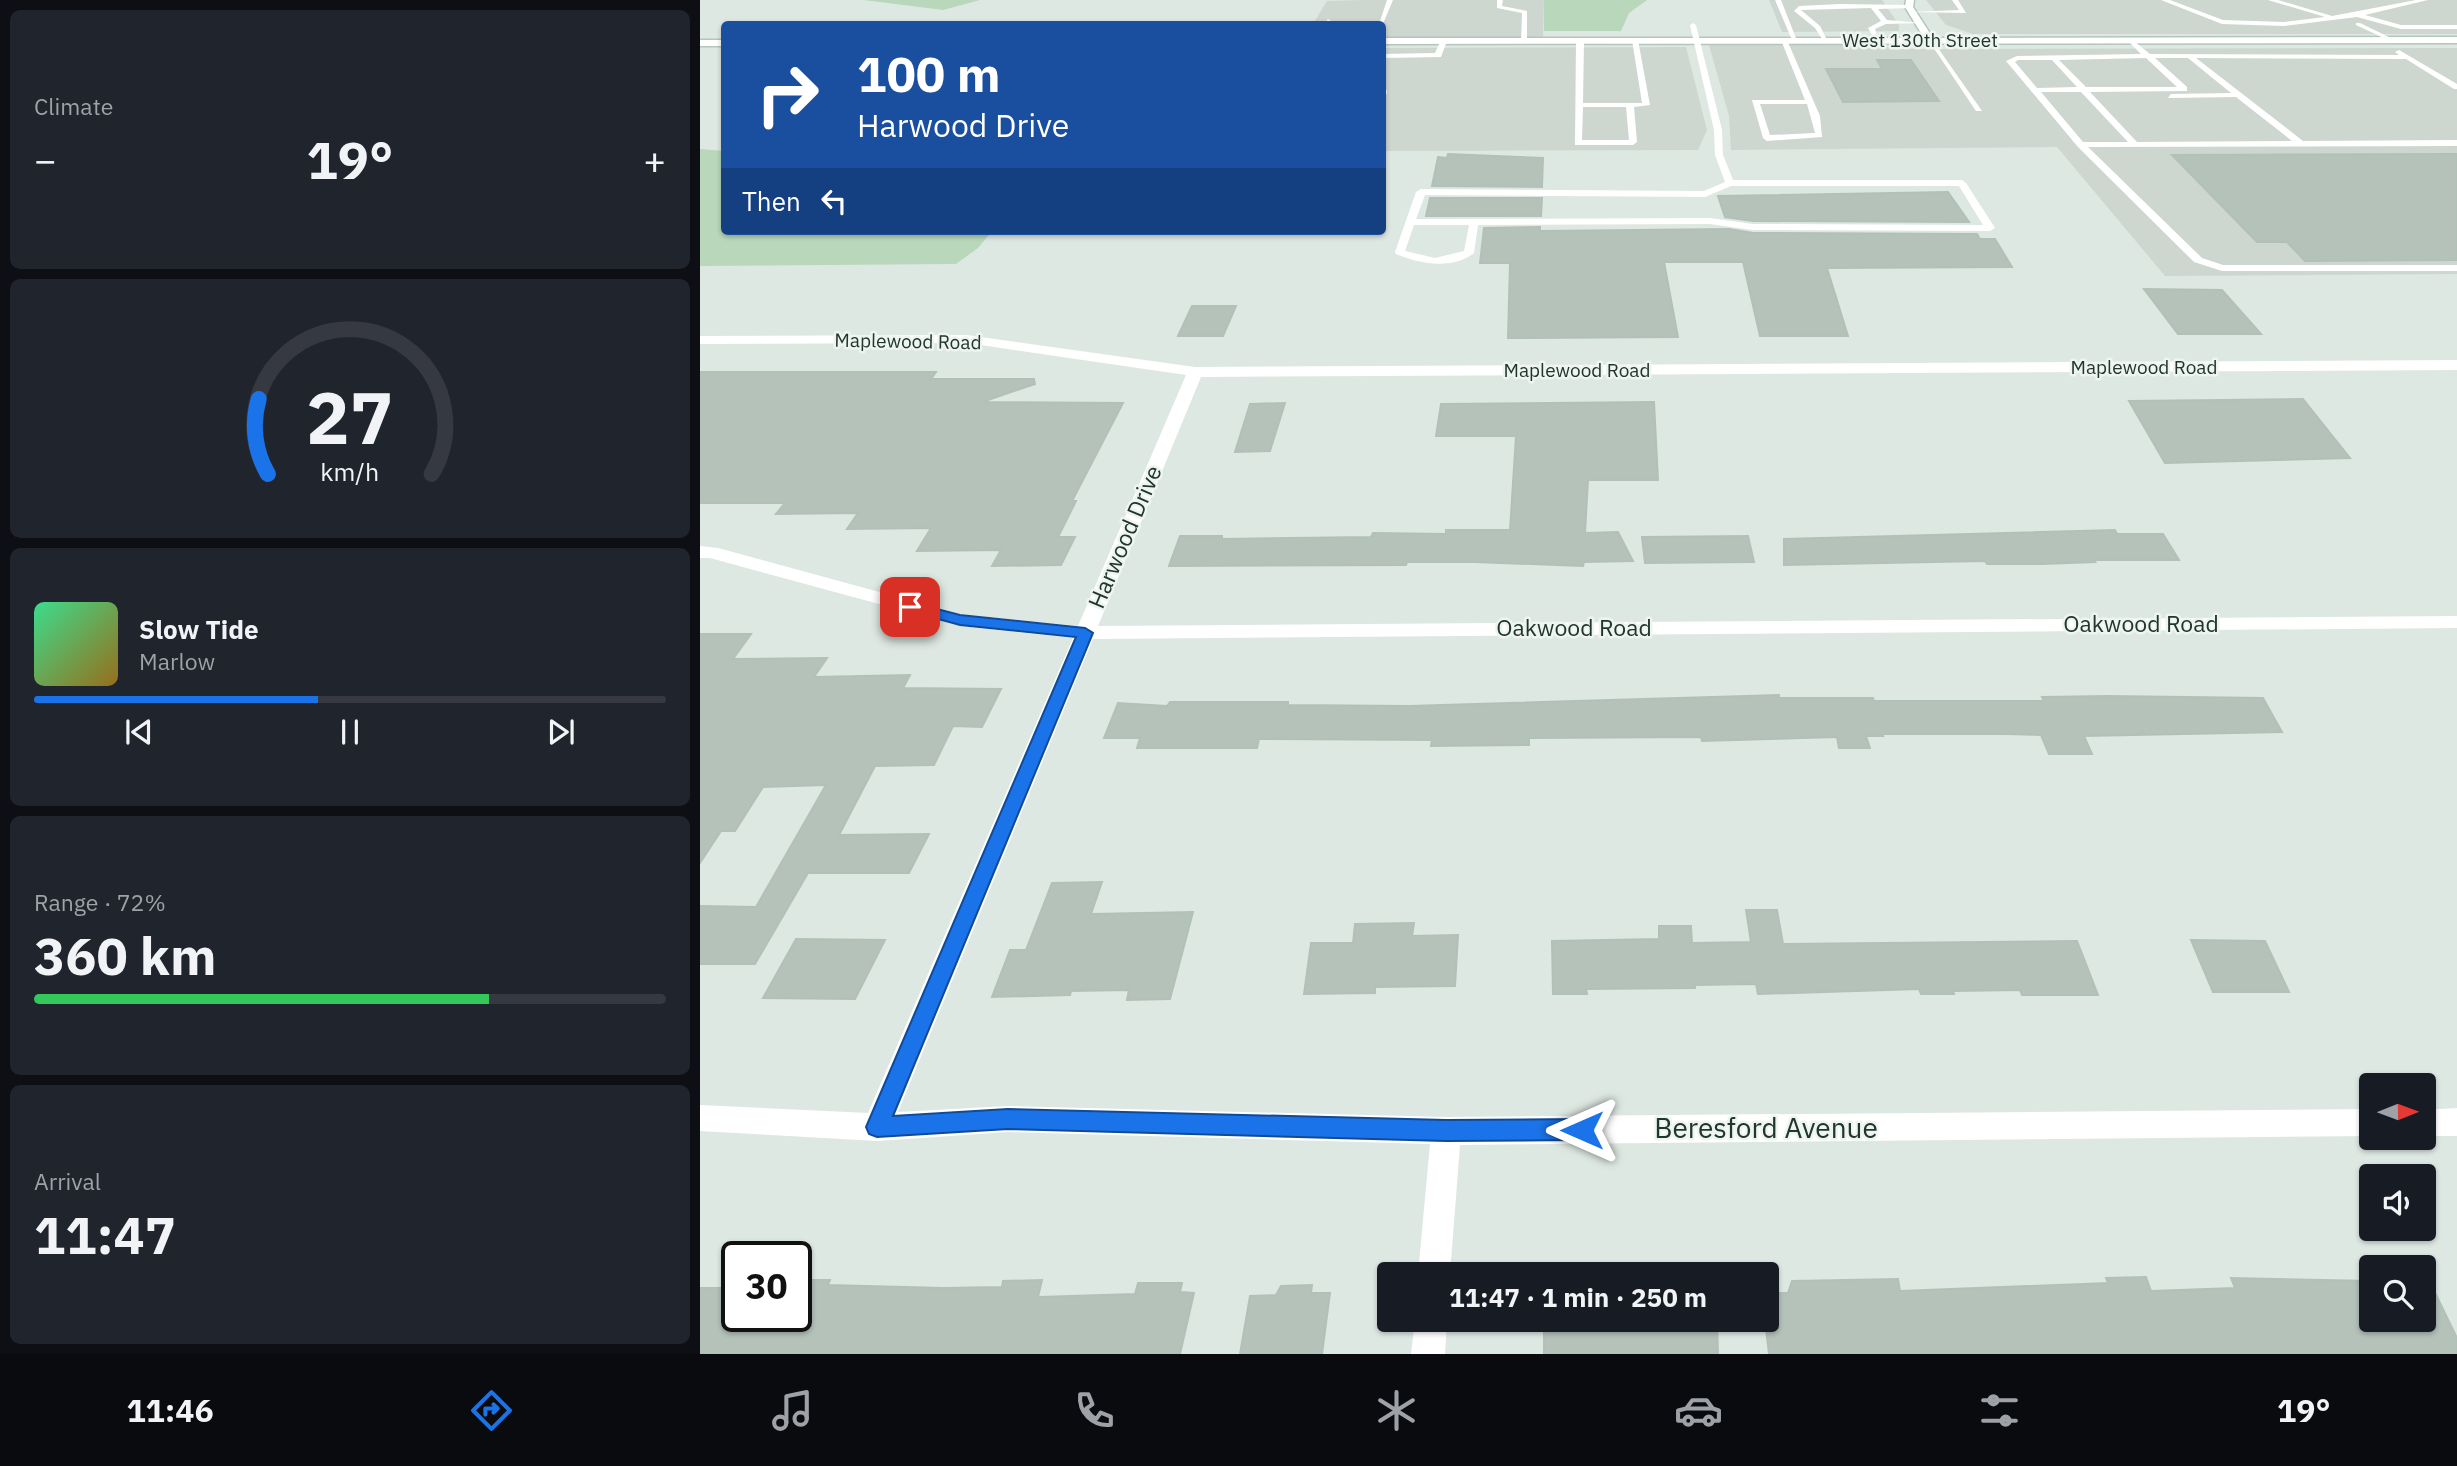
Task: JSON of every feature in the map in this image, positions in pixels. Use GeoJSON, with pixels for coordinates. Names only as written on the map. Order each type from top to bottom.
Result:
{"type":"FeatureCollection","features":[{"type":"Feature","properties":{"kind":"street"},"geometry":{"type":"LineString","coordinates":[[1910,6],[1929,39]]}},
{"type":"Feature","properties":{"kind":"street","name":"West 130th Street"},"geometry":{"type":"LineString","coordinates":[[1386,41],[2457,40]]}},
{"type":"Feature","properties":{"kind":"street"},"geometry":{"type":"LineString","coordinates":[[700,43],[721,43]]}},
{"type":"Feature","properties":{"kind":"street","name":"Maplewood Road"},"geometry":{"type":"LineString","coordinates":[[700,340],[967,339],[1195,372],[2457,365]]}},
{"type":"Feature","properties":{"kind":"street","name":"Harwood Drive"},"geometry":{"type":"LineString","coordinates":[[877,1127],[1195,372]]}},
{"type":"Feature","properties":{"kind":"street","name":"Oakwood Road"},"geometry":{"type":"LineString","coordinates":[[700,552],[711,552],[960,620],[1085,633],[2457,622]]}},
{"type":"Feature","properties":{"kind":"street","name":"Beresford Avenue"},"geometry":{"type":"LineString","coordinates":[[700,1118],[877,1127],[1008,1119],[1446,1131],[2359,1123]]}},
{"type":"Feature","properties":{"kind":"street"},"geometry":{"type":"LineString","coordinates":[[2436,1123],[2457,1122]]}},
{"type":"Feature","properties":{"kind":"street"},"geometry":{"type":"LineString","coordinates":[[1435,1262],[1446,1131]]}},
{"type":"Feature","properties":{"kind":"street"},"geometry":{"type":"LineString","coordinates":[[1428,1354],[1430,1332]]}},
{"type":"Feature","properties":{"kind":"lane"},"geometry":{"type":"LineString","coordinates":[[1383,21],[1391,0]]}},
{"type":"Feature","properties":{"kind":"lane"},"geometry":{"type":"LineString","coordinates":[[1500,0],[1499,7],[1525,12],[1525,41]]}},
{"type":"Feature","properties":{"kind":"lane"},"geometry":{"type":"LineString","coordinates":[[1778,0],[1796,40]]}},
{"type":"Feature","properties":{"kind":"lane"},"geometry":{"type":"LineString","coordinates":[[1824,40],[1818,27],[1797,10],[1799,8],[1910,6],[1964,12],[1955,0]]}},
{"type":"Feature","properties":{"kind":"lane"},"geometry":{"type":"LineString","coordinates":[[2164,0],[2222,22],[2284,24],[2338,19],[2425,0]]}},
{"type":"Feature","properties":{"kind":"lane"},"geometry":{"type":"LineString","coordinates":[[2271,0],[2370,28],[2392,40]]}},
{"type":"Feature","properties":{"kind":"lane"},"geometry":{"type":"LineString","coordinates":[[1873,7],[1885,22]]}},
{"type":"Feature","properties":{"kind":"lane"},"geometry":{"type":"LineString","coordinates":[[2357,15],[2401,27],[2457,27]]}},
{"type":"Feature","properties":{"kind":"lane"},"geometry":{"type":"LineString","coordinates":[[1876,40],[1871,28],[1885,22],[1919,23]]}},
{"type":"Feature","properties":{"kind":"lane"},"geometry":{"type":"LineString","coordinates":[[1693,25],[1718,130],[1719,155],[1730,183]]}},
{"type":"Feature","properties":{"kind":"lane"},"geometry":{"type":"LineString","coordinates":[[1929,39],[1979,110]]}},
{"type":"Feature","properties":{"kind":"lane"},"geometry":{"type":"LineString","coordinates":[[1579,105],[1646,104],[1635,40]]}},
{"type":"Feature","properties":{"kind":"lane"},"geometry":{"type":"LineString","coordinates":[[1784,40],[1809,102],[1819,135],[1767,138],[1755,102],[1809,102]]}},
{"type":"Feature","properties":{"kind":"lane"},"geometry":{"type":"LineString","coordinates":[[2130,40],[2192,96]]}},
{"type":"Feature","properties":{"kind":"lane"},"geometry":{"type":"LineString","coordinates":[[2380,40],[2455,85]]}},
{"type":"Feature","properties":{"kind":"lane"},"geometry":{"type":"LineString","coordinates":[[1386,56],[1438,55],[1443,41]]}},
{"type":"Feature","properties":{"kind":"lane"},"geometry":{"type":"LineString","coordinates":[[1580,41],[1578,143],[1633,142],[1630,105]]}},
{"type":"Feature","properties":{"kind":"lane"},"geometry":{"type":"LineString","coordinates":[[2407,57],[2148,56],[2017,58],[2010,61],[2081,145],[2197,260],[2222,268],[2457,268]]}},
{"type":"Feature","properties":{"kind":"lane"},"geometry":{"type":"LineString","coordinates":[[2054,58],[2134,144]]}},
{"type":"Feature","properties":{"kind":"lane"},"geometry":{"type":"LineString","coordinates":[[2191,58],[2301,144]]}},
{"type":"Feature","properties":{"kind":"lane"},"geometry":{"type":"LineString","coordinates":[[2086,93],[2184,89]]}},
{"type":"Feature","properties":{"kind":"lane"},"geometry":{"type":"LineString","coordinates":[[2035,90],[2192,96],[2239,95]]}},
{"type":"Feature","properties":{"kind":"lane"},"geometry":{"type":"LineString","coordinates":[[2081,145],[2457,143]]}},
{"type":"Feature","properties":{"kind":"lane"},"geometry":{"type":"LineString","coordinates":[[1410,222],[1474,221],[1710,221],[1753,227],[1990,228],[1962,183],[1730,183],[1705,194],[1421,192],[1410,222],[1400,253],[1418,261],[1453,260],[1469,253],[1474,221]]}},
{"type":"Feature","properties":{"kind":"lane"},"geometry":{"type":"LineString","coordinates":[[1705,194],[1710,221]]}},
{"type":"Feature","properties":{"kind":"shaded area"},"geometry":{"type":"Polygon","coordinates":[[[1544,0],[1543,37],[1386,37],[1386,21],[1315,21],[1327,1],[1544,0]]]}},
{"type":"Feature","properties":{"kind":"shaded area"},"geometry":{"type":"Polygon","coordinates":[[[1769,0],[1882,0],[1899,25],[1899,31],[1782,32],[1769,0]]]}},
{"type":"Feature","properties":{"kind":"shaded area"},"geometry":{"type":"Polygon","coordinates":[[[1926,0],[2457,0],[2457,34],[1973,34],[1946,25],[1926,0]]]}},
{"type":"Feature","properties":{"kind":"shaded area"},"geometry":{"type":"Polygon","coordinates":[[[1709,45],[1858,45],[1914,49],[2457,48],[2457,274],[2165,276],[2057,147],[1731,150],[1729,116],[1709,45]]]}},
{"type":"Feature","properties":{"kind":"shaded area"},"geometry":{"type":"Polygon","coordinates":[[[1686,47],[1707,130],[1698,150],[1386,151],[1386,48],[1686,47]]]}},
{"type":"Feature","properties":{"kind":"green space"},"geometry":{"type":"Polygon","coordinates":[[[864,0],[980,0],[943,10],[864,0]]]}},
{"type":"Feature","properties":{"kind":"green space"},"geometry":{"type":"Polygon","coordinates":[[[1544,0],[1647,0],[1629,13],[1621,31],[1544,31],[1544,0]]]}},
{"type":"Feature","properties":{"kind":"green space"},"geometry":{"type":"Polygon","coordinates":[[[700,149],[721,151],[721,235],[989,235],[978,248],[956,264],[700,266],[700,149]]]}},
{"type":"Feature","properties":{"kind":"building"},"geometry":{"type":"Polygon","coordinates":[[[1877,60],[1911,60],[1939,101],[1843,102],[1826,69],[1882,69],[1877,60]]]}},
{"type":"Feature","properties":{"kind":"building"},"geometry":{"type":"Polygon","coordinates":[[[1448,154],[1543,158],[1542,187],[1432,186],[1438,157],[1447,158],[1448,154]]]}},
{"type":"Feature","properties":{"kind":"building"},"geometry":{"type":"Polygon","coordinates":[[[2457,154],[2457,260],[2305,261],[2287,242],[2257,242],[2172,155],[2457,154]]]}},
{"type":"Feature","properties":{"kind":"building"},"geometry":{"type":"Polygon","coordinates":[[[1948,192],[1969,222],[1753,221],[1725,217],[1718,196],[1948,192]]]}},
{"type":"Feature","properties":{"kind":"building"},"geometry":{"type":"Polygon","coordinates":[[[1430,198],[1542,198],[1541,216],[1426,216],[1430,198]]]}},
{"type":"Feature","properties":{"kind":"building"},"geometry":{"type":"Polygon","coordinates":[[[1540,227],[1540,231],[1729,229],[1753,233],[1977,234],[1980,239],[1995,239],[2012,267],[1827,268],[1848,336],[1760,336],[1743,262],[1664,262],[1678,337],[1508,338],[1510,263],[1480,263],[1484,228],[1540,227]]]}},
{"type":"Feature","properties":{"kind":"building"},"geometry":{"type":"Polygon","coordinates":[[[2144,289],[2222,290],[2261,334],[2178,334],[2144,289]]]}},
{"type":"Feature","properties":{"kind":"building"},"geometry":{"type":"Polygon","coordinates":[[[1192,306],[1236,306],[1223,336],[1178,336],[1192,306]]]}},
{"type":"Feature","properties":{"kind":"building"},"geometry":{"type":"Polygon","coordinates":[[[700,372],[936,372],[931,379],[1034,379],[1035,384],[982,402],[1123,403],[1072,501],[1076,501],[1058,537],[1075,537],[1061,565],[992,566],[1001,550],[917,551],[931,528],[847,529],[858,513],[776,514],[785,503],[700,503],[700,372]]]}},
{"type":"Feature","properties":{"kind":"building"},"geometry":{"type":"Polygon","coordinates":[[[2303,399],[2350,458],[2165,463],[2129,401],[2303,399]]]}},
{"type":"Feature","properties":{"kind":"building"},"geometry":{"type":"Polygon","coordinates":[[[1654,402],[1658,480],[1588,480],[1585,533],[1618,532],[1633,561],[1584,562],[1583,566],[1407,562],[1406,565],[1169,566],[1180,536],[1222,536],[1222,539],[1371,537],[1373,533],[1446,534],[1446,530],[1510,530],[1516,436],[1436,436],[1441,404],[1654,402]]]}},
{"type":"Feature","properties":{"kind":"building"},"geometry":{"type":"Polygon","coordinates":[[[1285,403],[1270,451],[1235,452],[1250,404],[1285,403]]]}},
{"type":"Feature","properties":{"kind":"building"},"geometry":{"type":"Polygon","coordinates":[[[2115,530],[2117,534],[2163,534],[2179,560],[2093,560],[2095,562],[2042,564],[1987,564],[1985,561],[1784,565],[1784,539],[2115,530]]]}},
{"type":"Feature","properties":{"kind":"building"},"geometry":{"type":"Polygon","coordinates":[[[1748,536],[1754,562],[1645,563],[1642,537],[1748,536]]]}},
{"type":"Feature","properties":{"kind":"building"},"geometry":{"type":"Polygon","coordinates":[[[700,634],[751,634],[733,659],[827,658],[814,677],[910,675],[903,688],[1001,689],[982,727],[953,726],[934,765],[875,766],[839,835],[929,834],[909,873],[808,873],[755,964],[700,964],[700,906],[756,907],[826,785],[763,787],[735,831],[721,831],[700,863],[700,634]]]}},
{"type":"Feature","properties":{"kind":"building"},"geometry":{"type":"Polygon","coordinates":[[[1779,695],[1779,698],[1873,698],[1874,701],[2044,701],[2042,697],[2109,696],[2263,698],[2282,732],[2084,736],[2092,754],[2049,754],[2041,735],[2005,734],[1882,734],[1883,736],[1866,736],[1870,748],[1839,748],[1837,737],[1702,741],[1701,737],[1529,738],[1529,745],[1431,746],[1432,740],[1259,739],[1257,748],[1137,748],[1140,738],[1104,738],[1118,703],[1167,706],[1170,702],[1288,702],[1288,705],[1409,706],[1779,695]]]}},
{"type":"Feature","properties":{"kind":"building"},"geometry":{"type":"Polygon","coordinates":[[[1102,882],[1091,914],[1193,912],[1170,999],[1127,1000],[1129,990],[992,997],[1010,950],[1026,950],[1052,883],[1102,882]]]}},
{"type":"Feature","properties":{"kind":"building"},"geometry":{"type":"Polygon","coordinates":[[[1746,910],[1777,910],[1783,944],[2077,941],[2098,995],[2022,995],[2020,990],[1921,994],[1919,989],[1758,994],[1756,984],[1695,985],[1695,988],[1586,989],[1587,994],[1553,994],[1552,941],[1659,939],[1659,926],[1691,926],[1692,943],[1751,942],[1746,910]]]}},
{"type":"Feature","properties":{"kind":"building"},"geometry":{"type":"Polygon","coordinates":[[[1414,923],[1412,936],[1458,935],[1455,986],[1375,987],[1375,993],[1304,994],[1311,943],[1353,943],[1355,924],[1414,923]]]}},
{"type":"Feature","properties":{"kind":"building"},"geometry":{"type":"Polygon","coordinates":[[[796,939],[885,940],[855,999],[763,998],[796,939]]]}},
{"type":"Feature","properties":{"kind":"building"},"geometry":{"type":"Polygon","coordinates":[[[2191,940],[2265,941],[2289,992],[2213,992],[2191,940]]]}},
{"type":"Feature","properties":{"kind":"building"},"geometry":{"type":"Polygon","coordinates":[[[2146,1277],[2151,1291],[2235,1288],[2231,1278],[2359,1281],[2359,1332],[2436,1332],[2436,1295],[2457,1338],[2457,1354],[1769,1354],[1766,1332],[1779,1332],[1779,1293],[1788,1293],[1792,1281],[1898,1279],[1900,1291],[2108,1283],[2106,1278],[2146,1277]]]}},
{"type":"Feature","properties":{"kind":"building"},"geometry":{"type":"Polygon","coordinates":[[[812,1280],[830,1280],[828,1285],[943,1288],[1002,1287],[1003,1281],[1042,1280],[1038,1297],[1135,1294],[1138,1283],[1182,1283],[1180,1292],[1194,1293],[1180,1354],[700,1354],[700,1288],[721,1288],[721,1332],[812,1332],[812,1280]]]}},
{"type":"Feature","properties":{"kind":"building"},"geometry":{"type":"Polygon","coordinates":[[[1312,1285],[1311,1293],[1330,1293],[1322,1354],[1240,1354],[1250,1296],[1276,1295],[1281,1286],[1312,1285]]]}},
{"type":"Feature","properties":{"kind":"building"},"geometry":{"type":"Polygon","coordinates":[[[1544,1332],[1717,1332],[1718,1354],[1544,1354],[1544,1332]]]}},
{"type":"Feature","properties":{"kind":"route"},"geometry":{"type":"LineString","coordinates":[[910,607],[960,620],[1085,633],[877,1127],[1008,1119],[1446,1131],[1582,1130]]}}]}
